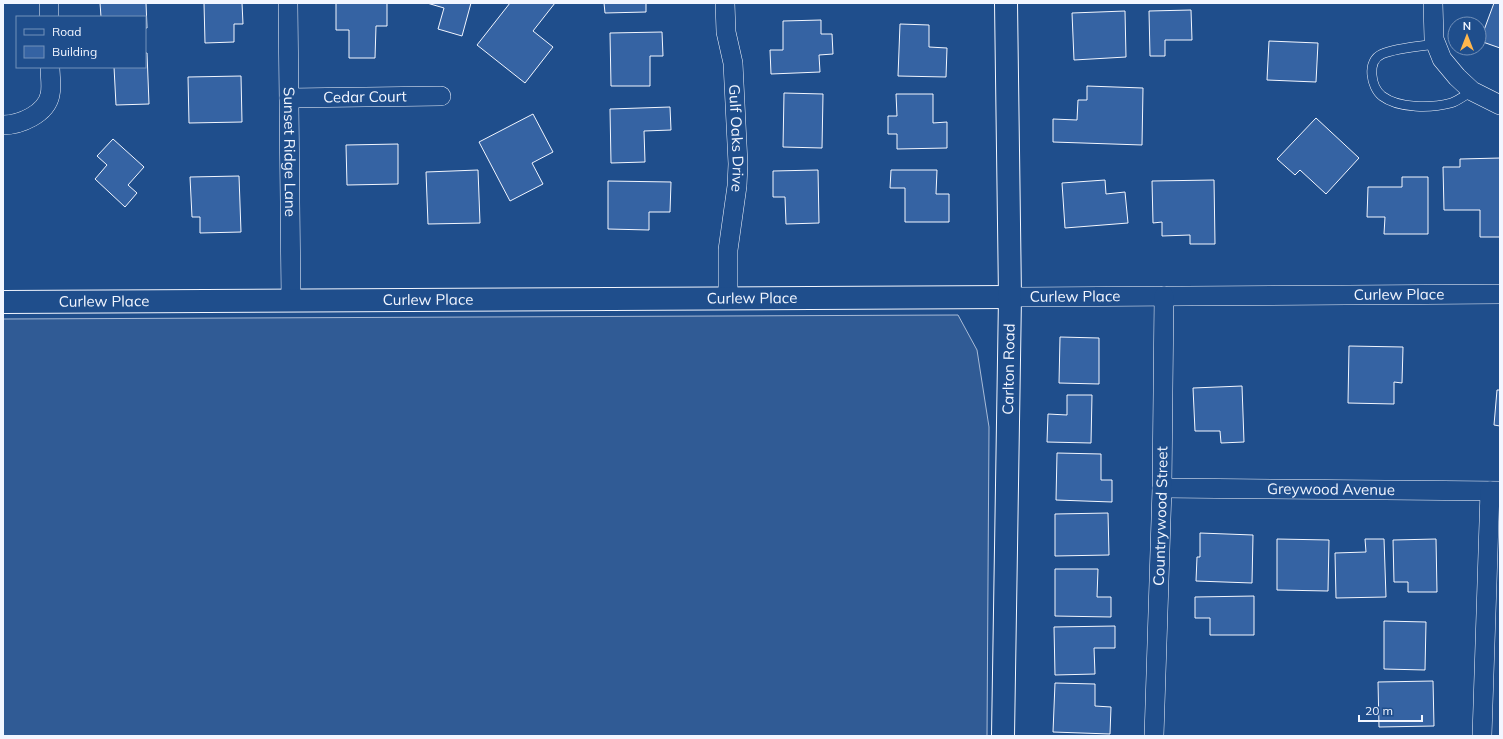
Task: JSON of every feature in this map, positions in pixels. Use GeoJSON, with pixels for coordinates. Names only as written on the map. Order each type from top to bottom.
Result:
{"type":"FeatureCollection","features":[{"type":"Feature","properties":{"kind":"street"},"geometry":{"type":"LineString","coordinates":[[49,3],[49,16]]}},
{"type":"Feature","properties":{"kind":"street","name":"Sunset Ridge Lane"},"geometry":{"type":"LineString","coordinates":[[288,3],[291,300]]}},
{"type":"Feature","properties":{"kind":"street","name":"Gulf Oaks Drive"},"geometry":{"type":"LineString","coordinates":[[725,3],[726,32],[732,52],[733,63],[738,164],[737,186],[728,250],[728,298]]}},
{"type":"Feature","properties":{"kind":"street","name":"Carlton Road"},"geometry":{"type":"LineString","coordinates":[[1003,736],[1010,297],[1006,3]]}},
{"type":"Feature","properties":{"kind":"street"},"geometry":{"type":"LineString","coordinates":[[1432,3],[1435,42],[1442,59],[1457,77],[1472,91],[1500,105]]}},
{"type":"Feature","properties":{"kind":"street"},"geometry":{"type":"LineString","coordinates":[[3,125],[24,121],[37,113],[47,104],[50,94],[50,68]]}},
{"type":"Feature","properties":{"kind":"street","name":"Cedar Court"},"geometry":{"type":"LineString","coordinates":[[289,98],[441,96]]}},
{"type":"Feature","properties":{"kind":"street","name":"Curlew Place"},"geometry":{"type":"LineString","coordinates":[[3,302],[1500,294]]}},
{"type":"Feature","properties":{"kind":"street","name":"Countrywood Street"},"geometry":{"type":"LineString","coordinates":[[1154,736],[1162,488],[1164,296]]}},
{"type":"Feature","properties":{"kind":"street","name":"Greywood Avenue"},"geometry":{"type":"LineString","coordinates":[[1162,488],[1495,491]]}},
{"type":"Feature","properties":{"kind":"street"},"geometry":{"type":"LineString","coordinates":[[1482,736],[1495,491]]}},
{"type":"Feature","properties":{"kind":"lane"},"geometry":{"type":"LineString","coordinates":[[1435,42],[1381,54],[1373,60],[1371,68],[1374,83],[1381,96],[1396,102],[1414,106],[1434,107],[1452,102],[1472,91]]}},
{"type":"Feature","properties":{"kind":"shaded area"},"geometry":{"type":"Polygon","coordinates":[[[958,315],[977,350],[989,427],[987,736],[3,736],[3,319],[958,315]]]}},
{"type":"Feature","properties":{"kind":"building"},"geometry":{"type":"Polygon","coordinates":[[[100,3],[146,3],[147,28],[146,16],[101,16],[100,3]]]}},
{"type":"Feature","properties":{"kind":"building"},"geometry":{"type":"Polygon","coordinates":[[[204,3],[242,3],[243,24],[234,24],[234,42],[205,43],[204,3]]]}},
{"type":"Feature","properties":{"kind":"building"},"geometry":{"type":"Polygon","coordinates":[[[336,3],[387,3],[387,26],[376,26],[375,58],[349,58],[349,30],[336,30],[336,3]]]}},
{"type":"Feature","properties":{"kind":"building"},"geometry":{"type":"Polygon","coordinates":[[[427,3],[471,3],[462,36],[438,29],[444,8],[427,3]]]}},
{"type":"Feature","properties":{"kind":"building"},"geometry":{"type":"Polygon","coordinates":[[[510,3],[555,3],[533,31],[553,47],[525,83],[477,45],[510,3]]]}},
{"type":"Feature","properties":{"kind":"building"},"geometry":{"type":"Polygon","coordinates":[[[604,3],[646,3],[646,12],[605,13],[604,3]]]}},
{"type":"Feature","properties":{"kind":"building"},"geometry":{"type":"Polygon","coordinates":[[[1494,3],[1500,3],[1500,48],[1487,43],[1487,22],[1494,3]]]}},
{"type":"Feature","properties":{"kind":"building"},"geometry":{"type":"Polygon","coordinates":[[[1191,10],[1192,40],[1165,40],[1165,56],[1150,56],[1149,11],[1191,10]]]}},
{"type":"Feature","properties":{"kind":"building"},"geometry":{"type":"Polygon","coordinates":[[[1125,11],[1126,57],[1074,60],[1072,13],[1125,11]]]}},
{"type":"Feature","properties":{"kind":"building"},"geometry":{"type":"Polygon","coordinates":[[[821,20],[821,34],[832,34],[833,54],[819,55],[820,72],[771,74],[770,50],[783,50],[783,21],[821,20]]]}},
{"type":"Feature","properties":{"kind":"building"},"geometry":{"type":"Polygon","coordinates":[[[900,24],[929,25],[929,47],[947,48],[946,77],[898,76],[900,24]]]}},
{"type":"Feature","properties":{"kind":"building"},"geometry":{"type":"Polygon","coordinates":[[[662,32],[663,56],[650,56],[650,86],[611,86],[610,33],[662,32]]]}},
{"type":"Feature","properties":{"kind":"building"},"geometry":{"type":"Polygon","coordinates":[[[1269,41],[1318,43],[1316,82],[1267,80],[1269,41]]]}},
{"type":"Feature","properties":{"kind":"building"},"geometry":{"type":"Polygon","coordinates":[[[147,53],[149,104],[116,105],[114,68],[146,68],[147,53]]]}},
{"type":"Feature","properties":{"kind":"building"},"geometry":{"type":"Polygon","coordinates":[[[241,76],[242,122],[189,123],[188,77],[241,76]]]}},
{"type":"Feature","properties":{"kind":"building"},"geometry":{"type":"Polygon","coordinates":[[[1087,86],[1143,88],[1142,145],[1053,142],[1053,119],[1077,120],[1078,100],[1087,100],[1087,86]]]}},
{"type":"Feature","properties":{"kind":"building"},"geometry":{"type":"Polygon","coordinates":[[[784,93],[823,94],[822,148],[783,147],[784,93]]]}},
{"type":"Feature","properties":{"kind":"building"},"geometry":{"type":"Polygon","coordinates":[[[896,94],[933,94],[933,123],[947,122],[947,148],[897,149],[897,134],[888,134],[888,116],[897,116],[896,94]]]}},
{"type":"Feature","properties":{"kind":"building"},"geometry":{"type":"Polygon","coordinates":[[[670,107],[671,130],[644,131],[645,162],[611,163],[610,109],[670,107]]]}},
{"type":"Feature","properties":{"kind":"building"},"geometry":{"type":"Polygon","coordinates":[[[533,114],[553,152],[532,163],[543,184],[510,201],[479,142],[533,114]]]}},
{"type":"Feature","properties":{"kind":"building"},"geometry":{"type":"Polygon","coordinates":[[[1316,118],[1359,158],[1326,194],[1300,170],[1295,175],[1277,159],[1316,118]]]}},
{"type":"Feature","properties":{"kind":"building"},"geometry":{"type":"Polygon","coordinates":[[[113,139],[144,167],[128,185],[137,193],[125,207],[95,179],[107,165],[97,156],[113,139]]]}},
{"type":"Feature","properties":{"kind":"building"},"geometry":{"type":"Polygon","coordinates":[[[398,144],[398,184],[347,185],[346,145],[398,144]]]}},
{"type":"Feature","properties":{"kind":"building"},"geometry":{"type":"Polygon","coordinates":[[[1500,158],[1500,237],[1480,237],[1480,210],[1444,210],[1443,167],[1460,167],[1460,159],[1500,158]]]}},
{"type":"Feature","properties":{"kind":"building"},"geometry":{"type":"Polygon","coordinates":[[[478,170],[480,223],[428,224],[426,172],[478,170]]]}},
{"type":"Feature","properties":{"kind":"building"},"geometry":{"type":"Polygon","coordinates":[[[818,170],[819,223],[786,224],[785,197],[773,197],[773,171],[818,170]]]}},
{"type":"Feature","properties":{"kind":"building"},"geometry":{"type":"Polygon","coordinates":[[[891,170],[937,170],[936,194],[949,194],[949,222],[905,222],[905,188],[890,188],[891,170]]]}},
{"type":"Feature","properties":{"kind":"building"},"geometry":{"type":"Polygon","coordinates":[[[239,176],[241,232],[200,233],[200,217],[192,217],[190,177],[239,176]]]}},
{"type":"Feature","properties":{"kind":"building"},"geometry":{"type":"Polygon","coordinates":[[[1402,177],[1428,177],[1428,234],[1384,234],[1385,217],[1367,217],[1368,187],[1402,187],[1402,177]]]}},
{"type":"Feature","properties":{"kind":"building"},"geometry":{"type":"Polygon","coordinates":[[[1105,180],[1106,194],[1125,192],[1128,223],[1065,228],[1062,183],[1105,180]]]}},
{"type":"Feature","properties":{"kind":"building"},"geometry":{"type":"Polygon","coordinates":[[[1214,180],[1215,244],[1190,244],[1190,235],[1162,236],[1162,222],[1153,223],[1152,181],[1214,180]]]}},
{"type":"Feature","properties":{"kind":"building"},"geometry":{"type":"Polygon","coordinates":[[[608,181],[671,182],[670,212],[649,212],[649,230],[608,229],[608,181]]]}},
{"type":"Feature","properties":{"kind":"building"},"geometry":{"type":"Polygon","coordinates":[[[1060,337],[1099,338],[1099,384],[1059,383],[1060,337]]]}},
{"type":"Feature","properties":{"kind":"building"},"geometry":{"type":"Polygon","coordinates":[[[1349,346],[1403,347],[1402,383],[1394,382],[1394,404],[1348,403],[1349,346]]]}},
{"type":"Feature","properties":{"kind":"building"},"geometry":{"type":"Polygon","coordinates":[[[1242,386],[1244,442],[1221,443],[1220,431],[1195,431],[1193,388],[1242,386]]]}},
{"type":"Feature","properties":{"kind":"building"},"geometry":{"type":"Polygon","coordinates":[[[1497,390],[1500,390],[1500,426],[1494,425],[1497,390]]]}},
{"type":"Feature","properties":{"kind":"building"},"geometry":{"type":"Polygon","coordinates":[[[1067,395],[1092,395],[1091,443],[1047,442],[1048,414],[1067,415],[1067,395]]]}},
{"type":"Feature","properties":{"kind":"building"},"geometry":{"type":"Polygon","coordinates":[[[1057,453],[1101,454],[1101,480],[1112,480],[1112,502],[1056,500],[1057,453]]]}},
{"type":"Feature","properties":{"kind":"building"},"geometry":{"type":"Polygon","coordinates":[[[1108,513],[1109,555],[1055,556],[1055,514],[1108,513]]]}},
{"type":"Feature","properties":{"kind":"building"},"geometry":{"type":"Polygon","coordinates":[[[1200,533],[1253,535],[1252,583],[1196,581],[1197,557],[1200,557],[1200,533]]]}},
{"type":"Feature","properties":{"kind":"building"},"geometry":{"type":"Polygon","coordinates":[[[1277,539],[1329,540],[1328,591],[1277,590],[1277,539]]]}},
{"type":"Feature","properties":{"kind":"building"},"geometry":{"type":"Polygon","coordinates":[[[1365,539],[1384,539],[1386,597],[1336,598],[1335,553],[1366,552],[1365,539]]]}},
{"type":"Feature","properties":{"kind":"building"},"geometry":{"type":"Polygon","coordinates":[[[1436,539],[1437,592],[1408,592],[1408,582],[1394,582],[1393,540],[1436,539]]]}},
{"type":"Feature","properties":{"kind":"building"},"geometry":{"type":"Polygon","coordinates":[[[1055,569],[1098,569],[1097,597],[1111,597],[1111,617],[1055,616],[1055,569]]]}},
{"type":"Feature","properties":{"kind":"building"},"geometry":{"type":"Polygon","coordinates":[[[1254,596],[1254,635],[1210,635],[1210,618],[1195,618],[1195,597],[1254,596]]]}},
{"type":"Feature","properties":{"kind":"building"},"geometry":{"type":"Polygon","coordinates":[[[1384,621],[1426,622],[1425,670],[1384,669],[1384,621]]]}},
{"type":"Feature","properties":{"kind":"building"},"geometry":{"type":"Polygon","coordinates":[[[1115,626],[1115,648],[1094,648],[1095,674],[1055,675],[1054,627],[1115,626]]]}},
{"type":"Feature","properties":{"kind":"building"},"geometry":{"type":"Polygon","coordinates":[[[1433,681],[1434,726],[1379,727],[1378,682],[1433,681]]]}},
{"type":"Feature","properties":{"kind":"building"},"geometry":{"type":"Polygon","coordinates":[[[1055,683],[1095,684],[1095,706],[1111,707],[1110,734],[1053,732],[1055,683]]]}}]}
